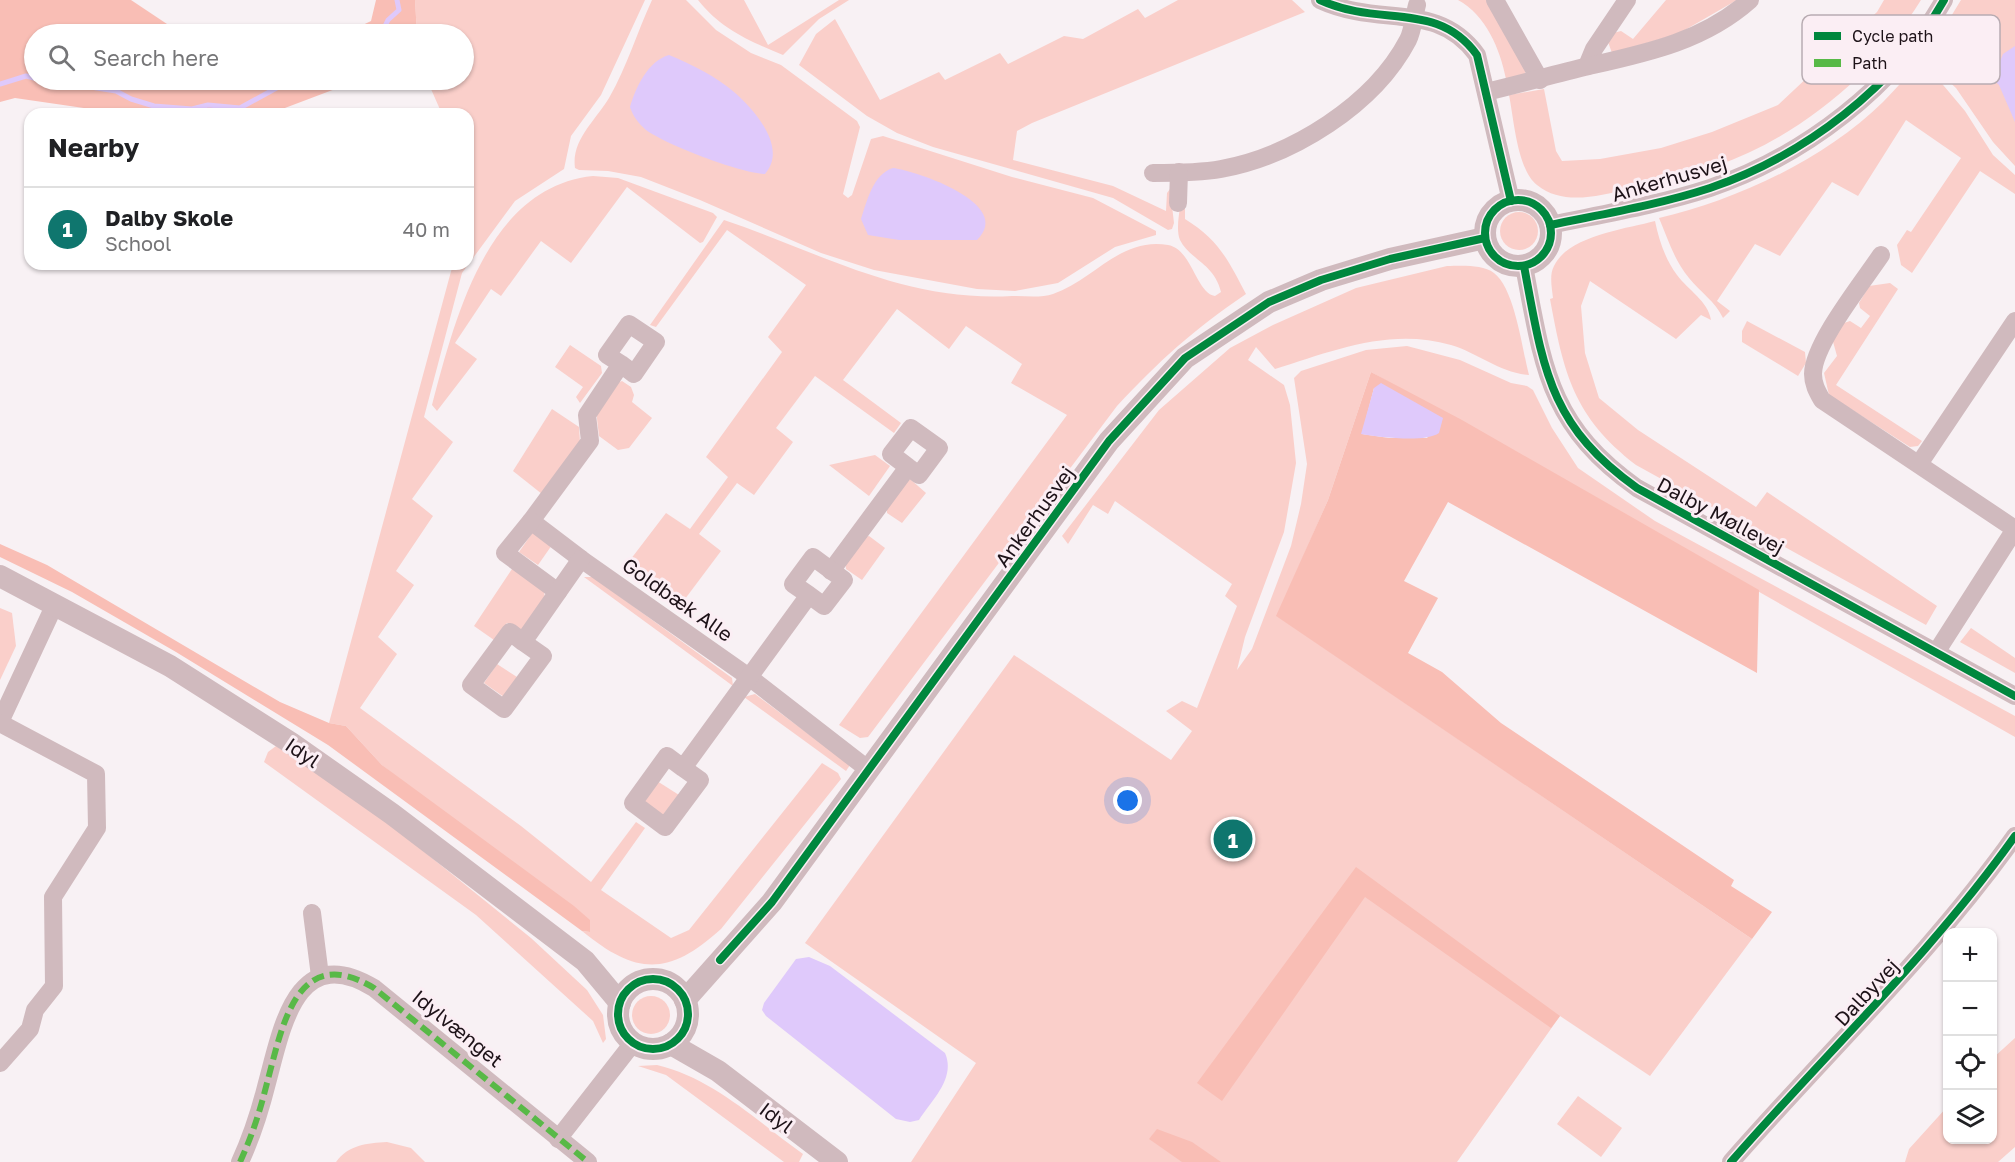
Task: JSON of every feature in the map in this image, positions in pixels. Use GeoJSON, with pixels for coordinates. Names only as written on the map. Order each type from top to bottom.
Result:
{"type":"FeatureCollection","features":[{"type":"Feature","properties":{"kind":"street"},"geometry":{"type":"LineString","coordinates":[[1320,0],[1344,9],[1417,5],[1434,10],[1451,20],[1470,39],[1477,55],[1511,201]]}},
{"type":"Feature","properties":{"kind":"street"},"geometry":{"type":"LineString","coordinates":[[1495,0],[1540,80]]}},
{"type":"Feature","properties":{"kind":"street"},"geometry":{"type":"LineString","coordinates":[[1486,92],[1651,52],[1689,39],[1737,11],[1750,0]]}},
{"type":"Feature","properties":{"kind":"street","name":"Ankerhusvej"},"geometry":{"type":"LineString","coordinates":[[1934,15],[1944,0]]}},
{"type":"Feature","properties":{"kind":"street"},"geometry":{"type":"LineString","coordinates":[[1587,66],[1619,3]]}},
{"type":"Feature","properties":{"kind":"street"},"geometry":{"type":"LineString","coordinates":[[1153,173],[1221,169],[1259,159],[1300,142],[1330,123],[1365,95],[1394,61],[1409,39],[1417,5]]}},
{"type":"Feature","properties":{"kind":"street","name":"Ankerhusvej"},"geometry":{"type":"LineString","coordinates":[[1550,225],[1652,204],[1701,190],[1766,164],[1818,134],[1877,84]]}},
{"type":"Feature","properties":{"kind":"street"},"geometry":{"type":"LineString","coordinates":[[1178,203],[1179,172]]}},
{"type":"Feature","properties":{"kind":"street"},"geometry":{"type":"LineString","coordinates":[[1511,201],[1524,201],[1535,205],[1550,225],[1551,236],[1543,255],[1524,266],[1514,266],[1495,257],[1485,238],[1486,225],[1491,214],[1500,206],[1511,201]]}},
{"type":"Feature","properties":{"kind":"street","name":"Ankerhusvej"},"geometry":{"type":"LineString","coordinates":[[681,1002],[772,902],[1109,441],[1185,358],[1269,302],[1310,285],[1390,260],[1485,238]]}},
{"type":"Feature","properties":{"kind":"street"},"geometry":{"type":"LineString","coordinates":[[1881,255],[1818,350],[1813,372],[1814,384],[1822,400],[2015,529],[1937,651]]}},
{"type":"Feature","properties":{"kind":"street","name":"Dalby Møllevej"},"geometry":{"type":"LineString","coordinates":[[1524,266],[1549,381],[1570,423],[1584,442],[1609,468],[1637,488],[1937,651],[2015,696]]}},
{"type":"Feature","properties":{"kind":"street"},"geometry":{"type":"LineString","coordinates":[[1919,464],[2015,321]]}},
{"type":"Feature","properties":{"kind":"street"},"geometry":{"type":"LineString","coordinates":[[558,592],[506,553],[590,441],[587,415],[621,364]]}},
{"type":"Feature","properties":{"kind":"street"},"geometry":{"type":"LineString","coordinates":[[831,571],[908,467]]}},
{"type":"Feature","properties":{"kind":"street","name":"Goldbæk Alle"},"geometry":{"type":"LineString","coordinates":[[531,521],[581,559],[749,677],[869,770]]}},
{"type":"Feature","properties":{"kind":"street"},"geometry":{"type":"LineString","coordinates":[[813,557],[844,580],[824,606],[809,595],[793,584],[813,557]]}},
{"type":"Feature","properties":{"kind":"street"},"geometry":{"type":"LineString","coordinates":[[523,642],[581,559]]}},
{"type":"Feature","properties":{"kind":"street","name":"Idyl"},"geometry":{"type":"LineString","coordinates":[[0,576],[170,666],[291,743],[392,814],[585,962],[620,1003]]}},
{"type":"Feature","properties":{"kind":"street"},"geometry":{"type":"LineString","coordinates":[[683,768],[809,595]]}},
{"type":"Feature","properties":{"kind":"street"},"geometry":{"type":"LineString","coordinates":[[0,1063],[30,1029],[35,1010],[54,986],[53,897],[97,828],[96,774],[0,723],[55,604]]}},
{"type":"Feature","properties":{"kind":"street","name":"Dalbyvej"},"geometry":{"type":"LineString","coordinates":[[1731,1162],[1920,958],[1984,880],[2015,836]]}},
{"type":"Feature","properties":{"kind":"street"},"geometry":{"type":"LineString","coordinates":[[240,1162],[254,1131],[284,1019],[292,1001],[320,976],[312,913]]}},
{"type":"Feature","properties":{"kind":"street","name":"Idyl"},"geometry":{"type":"LineString","coordinates":[[585,962],[639,982]]}},
{"type":"Feature","properties":{"kind":"street","name":"Idylvænget"},"geometry":{"type":"LineString","coordinates":[[320,976],[356,977],[374,988],[588,1162]]}},
{"type":"Feature","properties":{"kind":"street"},"geometry":{"type":"LineString","coordinates":[[656,979],[681,1002],[681,1035],[671,1044],[658,1049],[645,1048],[633,1043],[620,1025],[620,1003],[627,990],[639,982],[656,979]]}},
{"type":"Feature","properties":{"kind":"street","name":"Idyl"},"geometry":{"type":"LineString","coordinates":[[681,1002],[718,1071]]}},
{"type":"Feature","properties":{"kind":"street"},"geometry":{"type":"LineString","coordinates":[[558,1139],[633,1043]]}},
{"type":"Feature","properties":{"kind":"street","name":"Idyl"},"geometry":{"type":"LineString","coordinates":[[671,1044],[718,1071],[837,1162]]}},
{"type":"Feature","properties":{"kind":"shaded area"},"geometry":{"type":"Polygon","coordinates":[[[0,0],[131,0],[167,24],[24,24],[24,90],[333,90],[285,108],[84,108],[15,98],[0,102],[0,0]]]}},
{"type":"Feature","properties":{"kind":"shaded area"},"geometry":{"type":"Polygon","coordinates":[[[376,0],[415,0],[416,24],[365,24],[371,21],[376,0]]]}},
{"type":"Feature","properties":{"kind":"shaded area"},"geometry":{"type":"Polygon","coordinates":[[[415,0],[645,0],[601,95],[571,136],[564,169],[515,201],[474,257],[474,108],[439,108],[431,90],[474,90],[474,24],[416,24],[415,0]]]}},
{"type":"Feature","properties":{"kind":"shaded area"},"geometry":{"type":"Polygon","coordinates":[[[652,0],[686,0],[716,30],[751,53],[781,65],[857,121],[860,127],[843,194],[848,198],[852,195],[871,139],[883,136],[1012,177],[1093,198],[1156,231],[1156,235],[1115,247],[1058,283],[1015,291],[977,289],[874,270],[821,253],[641,177],[608,171],[579,170],[575,168],[577,148],[609,98],[627,62],[652,0]]]}},
{"type":"Feature","properties":{"kind":"shaded area"},"geometry":{"type":"Polygon","coordinates":[[[698,0],[744,0],[768,45],[839,0],[849,0],[819,19],[783,55],[747,39],[726,26],[698,0]]]}},
{"type":"Feature","properties":{"kind":"shaded area"},"geometry":{"type":"Polygon","coordinates":[[[1178,0],[1292,0],[1305,12],[1032,123],[1017,131],[1013,160],[1113,186],[1166,211],[1167,193],[1170,189],[1174,223],[1172,229],[1168,230],[1113,198],[933,147],[897,133],[867,116],[799,65],[816,34],[835,19],[880,100],[939,72],[945,80],[1000,53],[1008,64],[1064,36],[1083,39],[1138,9],[1145,18],[1178,0]]]}},
{"type":"Feature","properties":{"kind":"shaded area"},"geometry":{"type":"Polygon","coordinates":[[[1458,0],[1491,0],[1526,69],[1525,74],[1506,79],[1496,45],[1484,24],[1468,6],[1458,0]]]}},
{"type":"Feature","properties":{"kind":"shaded area"},"geometry":{"type":"Polygon","coordinates":[[[1666,0],[1737,0],[1678,34],[1612,53],[1608,42],[1613,33],[1621,31],[1633,39],[1666,0]]]}},
{"type":"Feature","properties":{"kind":"shaded area"},"geometry":{"type":"Polygon","coordinates":[[[1884,0],[1921,0],[1910,15],[1874,15],[1884,0]]]}},
{"type":"Feature","properties":{"kind":"shaded area"},"geometry":{"type":"Polygon","coordinates":[[[1961,0],[2015,0],[2015,166],[1993,142],[1952,84],[2000,84],[2000,15],[1952,15],[1961,0]]]}},
{"type":"Feature","properties":{"kind":"shaded area"},"geometry":{"type":"Polygon","coordinates":[[[2015,46],[2015,122],[1998,84],[2000,84],[2000,62],[2003,54],[2015,46]]]}},
{"type":"Feature","properties":{"kind":"shaded area"},"geometry":{"type":"Polygon","coordinates":[[[669,55],[720,81],[751,109],[771,141],[773,153],[771,164],[765,174],[722,164],[686,150],[656,136],[638,122],[630,107],[636,91],[649,69],[669,55]]]}},
{"type":"Feature","properties":{"kind":"shaded area"},"geometry":{"type":"Polygon","coordinates":[[[1802,82],[1850,84],[1805,120],[1747,154],[1683,176],[1581,198],[1547,191],[1530,178],[1517,143],[1509,95],[1544,89],[1556,151],[1562,161],[1600,159],[1661,148],[1712,132],[1778,105],[1802,82]]]}},
{"type":"Feature","properties":{"kind":"shaded area"},"geometry":{"type":"Polygon","coordinates":[[[1899,84],[1942,84],[1965,111],[1993,155],[2015,175],[2015,194],[1980,171],[1912,273],[1901,265],[1897,245],[1907,230],[1911,232],[1961,158],[1906,120],[1858,196],[1832,182],[1780,256],[1755,244],[1717,301],[1730,311],[1723,318],[1679,264],[1659,218],[1719,200],[1778,175],[1834,142],[1860,123],[1899,84]]]}},
{"type":"Feature","properties":{"kind":"shaded area"},"geometry":{"type":"Polygon","coordinates":[[[893,168],[922,175],[958,192],[973,202],[983,214],[985,227],[977,240],[899,240],[868,235],[861,219],[868,197],[880,176],[893,168]]]}},
{"type":"Feature","properties":{"kind":"shaded area"},"geometry":{"type":"Polygon","coordinates":[[[593,176],[618,178],[713,213],[717,217],[703,242],[700,243],[627,187],[571,263],[541,241],[501,296],[491,289],[455,343],[477,359],[437,411],[432,405],[441,371],[465,298],[481,262],[502,231],[526,204],[557,185],[593,176]]]}},
{"type":"Feature","properties":{"kind":"shaded area"},"geometry":{"type":"Polygon","coordinates":[[[1180,206],[1185,207],[1185,219],[1206,235],[1222,252],[1246,294],[1178,346],[1117,406],[868,737],[860,738],[839,725],[1067,415],[1011,383],[1022,364],[966,326],[949,349],[897,309],[843,380],[901,423],[894,433],[815,376],[776,428],[793,442],[754,495],[737,483],[699,534],[721,551],[679,607],[624,568],[666,513],[690,529],[728,477],[706,457],[782,352],[768,337],[806,285],[727,230],[656,327],[650,325],[724,220],[864,273],[935,291],[972,296],[1053,294],[1068,288],[1121,253],[1151,244],[1168,245],[1183,254],[1203,287],[1215,296],[1221,292],[1213,274],[1184,247],[1180,240],[1178,227],[1180,206]]]}},
{"type":"Feature","properties":{"kind":"shaded area"},"geometry":{"type":"Polygon","coordinates":[[[1519,212],[1533,217],[1538,231],[1533,245],[1519,250],[1505,245],[1500,231],[1505,217],[1519,212]]]}},
{"type":"Feature","properties":{"kind":"shaded area"},"geometry":{"type":"Polygon","coordinates":[[[1655,221],[1669,262],[1681,280],[1702,301],[1711,320],[1701,315],[1676,339],[1590,281],[1581,306],[1585,353],[1599,398],[1638,430],[1756,507],[1767,492],[1937,606],[1926,625],[1636,465],[1598,429],[1585,411],[1575,392],[1560,350],[1550,299],[1553,298],[1552,270],[1561,256],[1571,247],[1598,235],[1655,221]]]}},
{"type":"Feature","properties":{"kind":"shaded area"},"geometry":{"type":"Polygon","coordinates":[[[1447,266],[1484,268],[1494,273],[1501,281],[1512,305],[1529,375],[1508,371],[1451,345],[1428,340],[1384,340],[1362,344],[1275,369],[1256,347],[1248,360],[1284,385],[1290,405],[1296,463],[1284,532],[1245,637],[1237,670],[1252,649],[1291,546],[1301,504],[1307,464],[1294,378],[1301,371],[1366,350],[1407,346],[1460,360],[1511,383],[1527,386],[1533,390],[1552,428],[1578,468],[1655,521],[2015,716],[2015,737],[1371,372],[1328,500],[1277,616],[1752,939],[1650,1076],[1560,1016],[1457,1162],[911,1162],[976,1063],[805,943],[1014,655],[1171,760],[1192,731],[1166,711],[1182,701],[1197,708],[1237,606],[1225,596],[1232,584],[1115,501],[1108,514],[1093,505],[1068,544],[1062,536],[1159,410],[1230,348],[1273,325],[1356,288],[1447,266]]]}},
{"type":"Feature","properties":{"kind":"shaded area"},"geometry":{"type":"Polygon","coordinates":[[[451,270],[464,270],[424,417],[453,442],[412,499],[433,516],[396,571],[414,585],[378,637],[397,654],[360,708],[521,826],[591,882],[636,822],[645,828],[601,890],[671,938],[689,930],[822,763],[838,773],[841,779],[721,929],[685,955],[669,962],[653,965],[636,963],[602,946],[582,931],[590,932],[382,765],[346,726],[329,723],[451,270]]]}},
{"type":"Feature","properties":{"kind":"shaded area"},"geometry":{"type":"Polygon","coordinates":[[[1890,283],[1898,289],[1836,385],[1922,441],[1918,446],[1910,447],[1829,395],[1824,373],[1837,356],[1832,338],[1844,323],[1850,321],[1861,328],[1870,316],[1860,308],[1859,303],[1869,286],[1890,283]]]}},
{"type":"Feature","properties":{"kind":"shaded area"},"geometry":{"type":"Polygon","coordinates":[[[1747,321],[1805,352],[1806,363],[1798,376],[1742,342],[1742,331],[1747,321]]]}},
{"type":"Feature","properties":{"kind":"shaded area"},"geometry":{"type":"Polygon","coordinates":[[[570,345],[601,366],[602,373],[580,403],[576,397],[583,387],[555,367],[570,345]]]}},
{"type":"Feature","properties":{"kind":"shaded area"},"geometry":{"type":"Polygon","coordinates":[[[1371,372],[1462,420],[1759,590],[1757,673],[1448,502],[1404,581],[1438,598],[1408,653],[1442,672],[1501,723],[1734,880],[1731,886],[1772,912],[1752,939],[1276,616],[1328,500],[1371,372]],[[1374,388],[1362,434],[1389,438],[1428,438],[1374,388]]]}},
{"type":"Feature","properties":{"kind":"shaded area"},"geometry":{"type":"Polygon","coordinates":[[[622,381],[631,387],[634,395],[632,402],[652,418],[629,448],[618,450],[599,436],[596,410],[615,384],[622,381]]]}},
{"type":"Feature","properties":{"kind":"shaded area"},"geometry":{"type":"Polygon","coordinates":[[[1381,383],[1443,418],[1439,433],[1413,439],[1361,434],[1374,388],[1381,383]]]}},
{"type":"Feature","properties":{"kind":"shaded area"},"geometry":{"type":"Polygon","coordinates":[[[552,409],[579,427],[580,442],[542,494],[513,471],[552,409]]]}},
{"type":"Feature","properties":{"kind":"shaded area"},"geometry":{"type":"Polygon","coordinates":[[[875,455],[890,466],[869,496],[829,465],[875,455]]]}},
{"type":"Feature","properties":{"kind":"shaded area"},"geometry":{"type":"Polygon","coordinates":[[[910,479],[926,493],[902,523],[887,513],[887,503],[910,479]]]}},
{"type":"Feature","properties":{"kind":"shaded area"},"geometry":{"type":"Polygon","coordinates":[[[533,532],[552,545],[538,565],[519,552],[533,532]]]}},
{"type":"Feature","properties":{"kind":"shaded area"},"geometry":{"type":"Polygon","coordinates":[[[869,536],[885,548],[862,580],[846,569],[845,560],[862,538],[869,536]]]}},
{"type":"Feature","properties":{"kind":"shaded area"},"geometry":{"type":"Polygon","coordinates":[[[0,544],[47,565],[280,702],[329,723],[346,726],[382,765],[574,906],[590,920],[590,932],[582,931],[328,745],[176,652],[72,592],[0,557],[0,544]]]}},
{"type":"Feature","properties":{"kind":"shaded area"},"geometry":{"type":"Polygon","coordinates":[[[514,566],[544,591],[545,599],[523,630],[518,631],[507,623],[494,640],[474,626],[514,566]]]}},
{"type":"Feature","properties":{"kind":"shaded area"},"geometry":{"type":"Polygon","coordinates":[[[584,577],[593,577],[732,678],[733,686],[584,577]]]}},
{"type":"Feature","properties":{"kind":"shaded area"},"geometry":{"type":"Polygon","coordinates":[[[0,608],[12,613],[16,646],[0,680],[0,608]]]}},
{"type":"Feature","properties":{"kind":"shaded area"},"geometry":{"type":"Polygon","coordinates":[[[1971,628],[2015,658],[2015,673],[1960,642],[1971,628]]]}},
{"type":"Feature","properties":{"kind":"shaded area"},"geometry":{"type":"Polygon","coordinates":[[[497,664],[517,677],[504,697],[484,683],[497,664]]]}},
{"type":"Feature","properties":{"kind":"shaded area"},"geometry":{"type":"Polygon","coordinates":[[[755,694],[850,765],[846,771],[744,697],[755,694]]]}},
{"type":"Feature","properties":{"kind":"shaded area"},"geometry":{"type":"Polygon","coordinates":[[[276,746],[380,816],[531,938],[587,990],[603,1015],[606,1039],[603,1043],[593,1021],[476,915],[264,762],[268,752],[276,746]]]}},
{"type":"Feature","properties":{"kind":"shaded area"},"geometry":{"type":"Polygon","coordinates":[[[657,781],[679,795],[663,815],[642,800],[657,781]]]}},
{"type":"Feature","properties":{"kind":"shaded area"},"geometry":{"type":"Polygon","coordinates":[[[1356,867],[1560,1016],[1551,1028],[1365,897],[1222,1101],[1197,1083],[1356,867]]]}},
{"type":"Feature","properties":{"kind":"shaded area"},"geometry":{"type":"Polygon","coordinates":[[[809,957],[830,966],[945,1053],[948,1062],[945,1080],[919,1120],[910,1122],[896,1119],[766,1016],[762,1010],[764,1003],[796,959],[809,957]]]}},
{"type":"Feature","properties":{"kind":"shaded area"},"geometry":{"type":"Polygon","coordinates":[[[651,996],[658,997],[664,1002],[669,1008],[669,1022],[664,1028],[658,1033],[651,1034],[644,1033],[638,1028],[633,1022],[632,1015],[633,1008],[638,1002],[644,997],[651,996]]]}},
{"type":"Feature","properties":{"kind":"shaded area"},"geometry":{"type":"Polygon","coordinates":[[[2015,1038],[2015,1147],[1998,1162],[1905,1162],[1909,1149],[1943,1111],[1943,1144],[1997,1144],[1997,1054],[2015,1038]]]}},
{"type":"Feature","properties":{"kind":"shaded area"},"geometry":{"type":"Polygon","coordinates":[[[657,1065],[697,1080],[734,1102],[803,1154],[799,1162],[784,1162],[666,1075],[638,1066],[657,1065]]]}},
{"type":"Feature","properties":{"kind":"shaded area"},"geometry":{"type":"Polygon","coordinates":[[[1578,1096],[1622,1128],[1601,1157],[1557,1124],[1578,1096]]]}},
{"type":"Feature","properties":{"kind":"shaded area"},"geometry":{"type":"Polygon","coordinates":[[[1157,1129],[1192,1142],[1221,1162],[1182,1162],[1149,1139],[1157,1129]]]}},
{"type":"Feature","properties":{"kind":"shaded area"},"geometry":{"type":"Polygon","coordinates":[[[387,1142],[411,1148],[425,1162],[336,1162],[352,1148],[387,1142]]]}},
{"type":"Feature","properties":{"kind":"waterway"},"geometry":{"type":"LineString","coordinates":[[386,24],[399,10],[397,0]]}},
{"type":"Feature","properties":{"kind":"waterway"},"geometry":{"type":"LineString","coordinates":[[0,84],[24,77]]}},
{"type":"Feature","properties":{"kind":"waterway"},"geometry":{"type":"LineString","coordinates":[[110,90],[154,106],[179,108]]}},
{"type":"Feature","properties":{"kind":"waterway"},"geometry":{"type":"LineString","coordinates":[[240,108],[273,90]]}},
{"type":"Feature","properties":{"kind":"waterway"},"geometry":{"type":"LineString","coordinates":[[196,108],[208,105],[240,108]]}},
{"type":"Feature","properties":{"kind":"marked path"},"geometry":{"type":"LineString","coordinates":[[240,1162],[259,1113],[287,1016],[297,997],[310,983],[326,975],[348,976],[374,988],[588,1162]]}},
{"type":"Feature","properties":{"kind":"cycle path"},"geometry":{"type":"LineString","coordinates":[[1320,0],[1365,13],[1426,21],[1444,27],[1461,38],[1477,55],[1511,201]]}},
{"type":"Feature","properties":{"kind":"cycle path"},"geometry":{"type":"LineString","coordinates":[[1935,15],[1944,0]]}},
{"type":"Feature","properties":{"kind":"cycle path"},"geometry":{"type":"LineString","coordinates":[[1550,225],[1671,199],[1710,188],[1745,174],[1812,137],[1844,115],[1878,84]]}},
{"type":"Feature","properties":{"kind":"cycle path"},"geometry":{"type":"LineString","coordinates":[[1518,200],[1531,203],[1541,210],[1548,220],[1551,233],[1548,246],[1541,256],[1531,263],[1518,266],[1505,263],[1495,256],[1488,246],[1485,233],[1488,220],[1495,210],[1505,203],[1518,200]]}},
{"type":"Feature","properties":{"kind":"cycle path"},"geometry":{"type":"LineString","coordinates":[[720,960],[772,902],[1109,441],[1185,358],[1269,302],[1321,280],[1390,259],[1485,238]]}},
{"type":"Feature","properties":{"kind":"cycle path"},"geometry":{"type":"LineString","coordinates":[[1524,266],[1537,334],[1554,391],[1584,441],[1607,464],[1637,488],[2015,696]]}},
{"type":"Feature","properties":{"kind":"cycle path"},"geometry":{"type":"LineString","coordinates":[[1731,1162],[1949,921],[2015,836]]}},
{"type":"Feature","properties":{"kind":"cycle path"},"geometry":{"type":"LineString","coordinates":[[653,979],[666,982],[678,989],[685,1001],[688,1014],[685,1027],[678,1039],[666,1046],[653,1049],[640,1046],[628,1039],[621,1027],[618,1014],[621,1001],[628,989],[640,982],[653,979]]}},
{"type":"Feature","properties":{"kind":"place","name":"Dalby Skole"},"geometry":{"type":"Point","coordinates":[1233,839]}}]}
